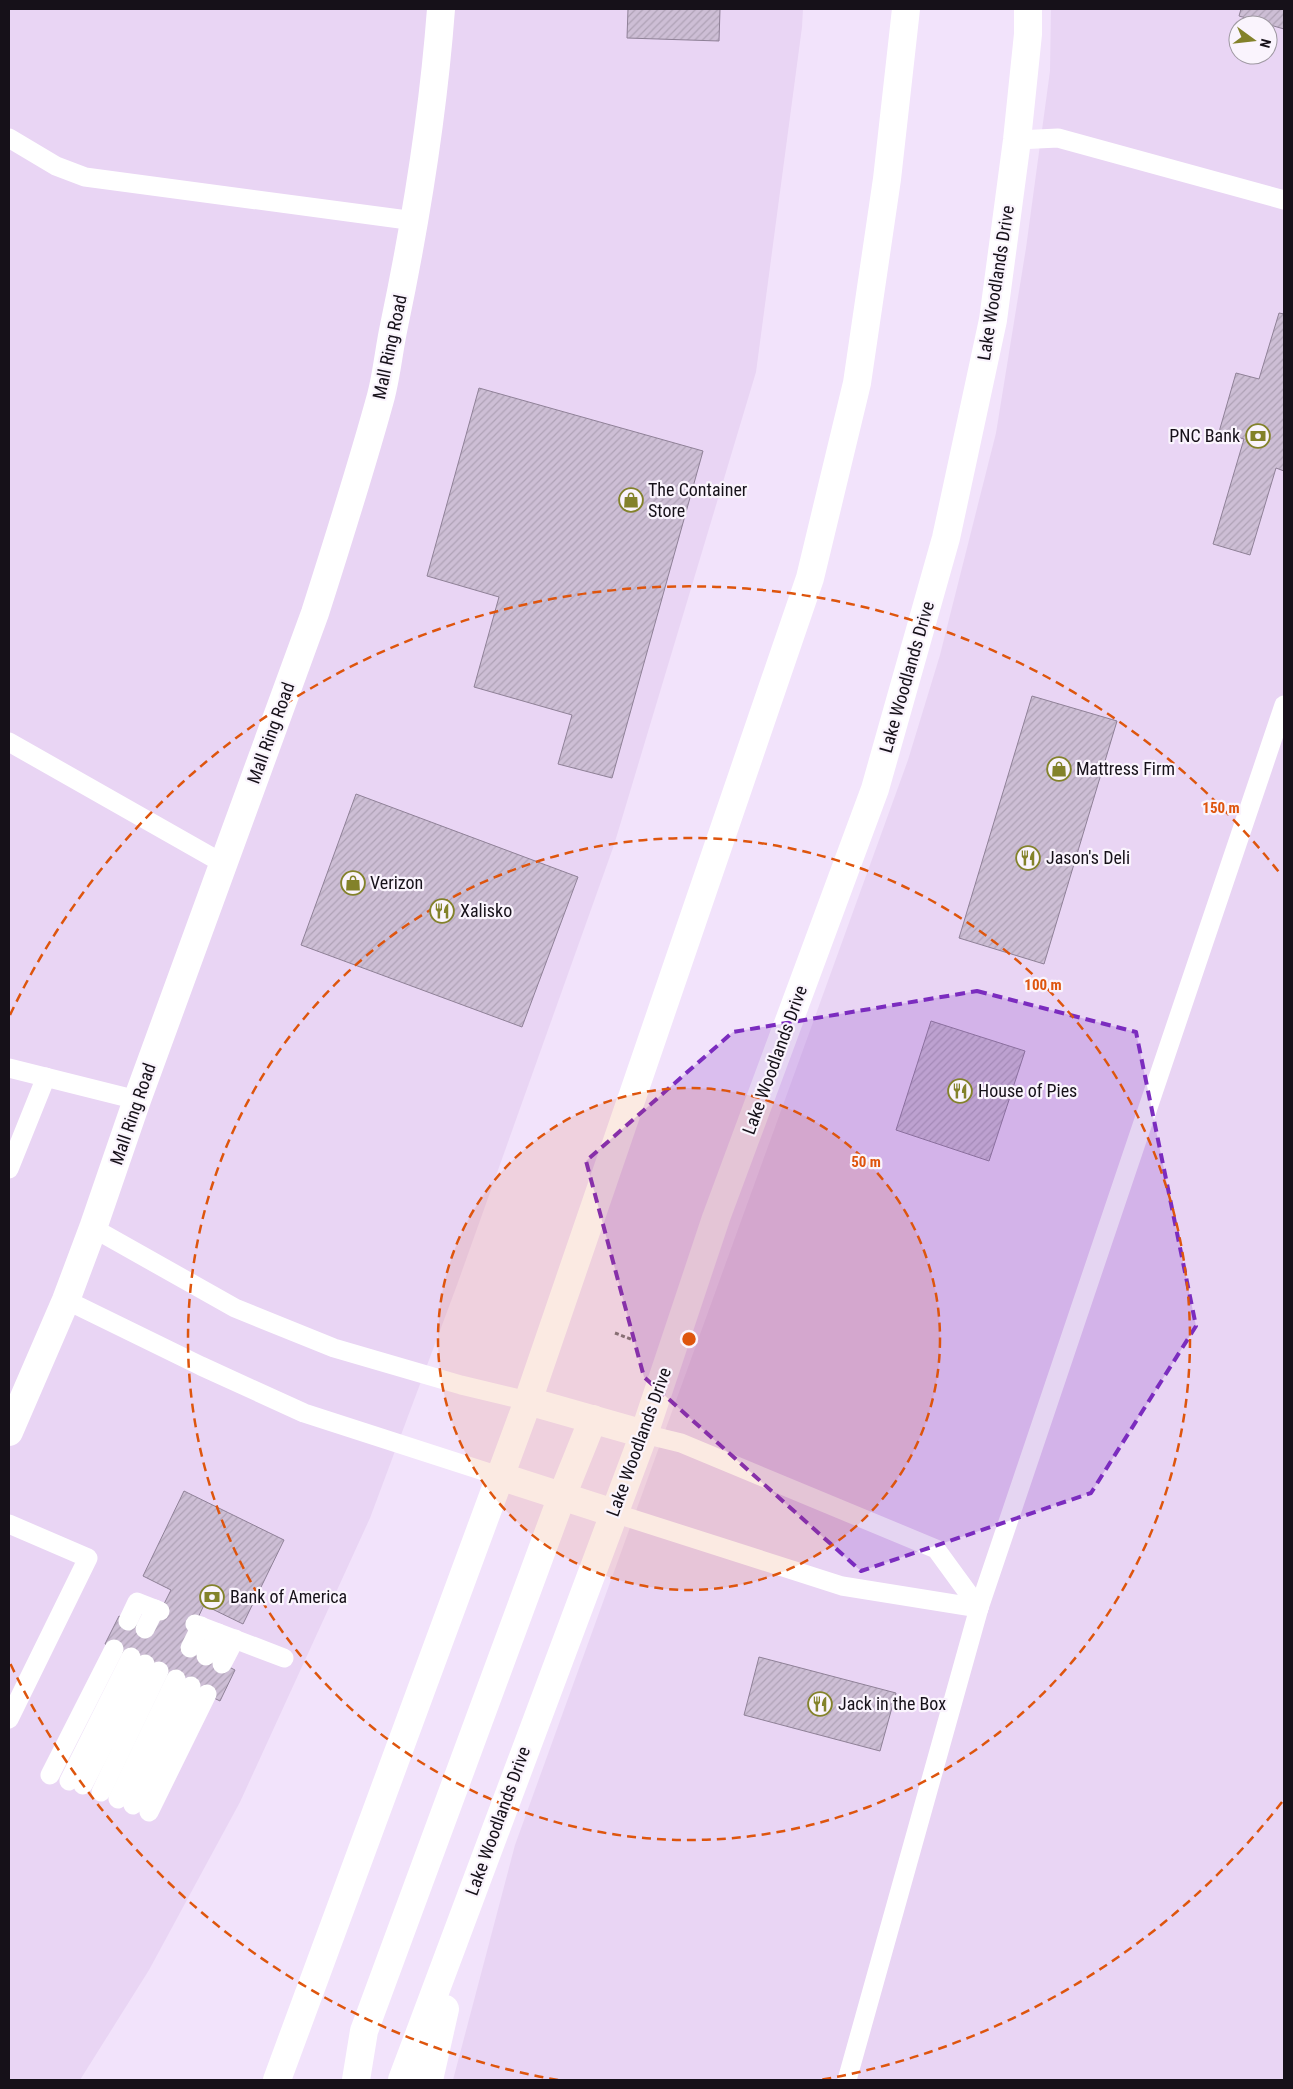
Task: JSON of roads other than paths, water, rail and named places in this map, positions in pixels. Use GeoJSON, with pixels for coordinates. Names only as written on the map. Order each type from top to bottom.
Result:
{"type":"FeatureCollection","features":[{"type":"Feature","properties":{"kind":"main road","name":"Mall Ring Road"},"geometry":{"type":"LineString","coordinates":[[9,1432],[66,1300],[93,1228],[137,1100],[315,613],[341,532],[381,395],[415,221],[436,77],[441,9]]}},
{"type":"Feature","properties":{"kind":"main road"},"geometry":{"type":"LineString","coordinates":[[277,2080],[528,1401],[810,578],[856,383],[887,179],[906,9]]}},
{"type":"Feature","properties":{"kind":"main road","name":"Lake Woodlands Drive"},"geometry":{"type":"LineString","coordinates":[[402,2080],[644,1434],[716,1218],[876,789],[952,510],[993,320],[1017,140],[1028,34],[1028,9]]}},
{"type":"Feature","properties":{"kind":"main road"},"geometry":{"type":"LineString","coordinates":[[528,1401],[644,1434]]}},
{"type":"Feature","properties":{"kind":"main road"},"geometry":{"type":"LineString","coordinates":[[356,2080],[364,2031],[562,1496],[593,1419]]}},
{"type":"Feature","properties":{"kind":"main road"},"geometry":{"type":"LineString","coordinates":[[499,1476],[614,1513]]}},
{"type":"Feature","properties":{"kind":"main road"},"geometry":{"type":"LineString","coordinates":[[429,2080],[438,2035],[494,1831]]}},
{"type":"Feature","properties":{"kind":"main road"},"geometry":{"type":"LineString","coordinates":[[261,2080],[287,2050]]}},
{"type":"Feature","properties":{"kind":"lane"},"geometry":{"type":"LineString","coordinates":[[9,138],[56,166],[85,177],[415,221]]}},
{"type":"Feature","properties":{"kind":"lane"},"geometry":{"type":"LineString","coordinates":[[1017,140],[1058,138],[1284,200]]}},
{"type":"Feature","properties":{"kind":"lane"},"geometry":{"type":"LineString","coordinates":[[847,2080],[979,1608],[1284,705]]}},
{"type":"Feature","properties":{"kind":"lane"},"geometry":{"type":"LineString","coordinates":[[9,742],[224,864]]}},
{"type":"Feature","properties":{"kind":"lane"},"geometry":{"type":"LineString","coordinates":[[9,1068],[137,1100]]}},
{"type":"Feature","properties":{"kind":"lane"},"geometry":{"type":"LineString","coordinates":[[9,1169],[46,1077]]}},
{"type":"Feature","properties":{"kind":"lane"},"geometry":{"type":"LineString","coordinates":[[93,1228],[235,1308],[334,1348],[461,1385],[528,1401]]}},
{"type":"Feature","properties":{"kind":"lane"},"geometry":{"type":"LineString","coordinates":[[66,1300],[304,1414],[499,1476]]}},
{"type":"Feature","properties":{"kind":"lane"},"geometry":{"type":"LineString","coordinates":[[644,1434],[681,1444],[936,1549],[979,1608]]}},
{"type":"Feature","properties":{"kind":"lane"},"geometry":{"type":"LineString","coordinates":[[614,1513],[842,1586],[979,1608]]}},
{"type":"Feature","properties":{"kind":"lane"},"geometry":{"type":"LineString","coordinates":[[9,1524],[88,1558],[9,1718]]}},
{"type":"Feature","properties":{"kind":"lane"},"geometry":{"type":"LineString","coordinates":[[136,1625],[137,1602],[158,1610]]}},
{"type":"Feature","properties":{"kind":"lane"},"geometry":{"type":"LineString","coordinates":[[212,1631],[206,1656],[212,1631]]}},
{"type":"Feature","properties":{"kind":"lane"},"geometry":{"type":"LineString","coordinates":[[212,1631],[284,1658]]}},
{"type":"Feature","properties":{"kind":"lane"},"geometry":{"type":"LineString","coordinates":[[50,1775],[160,1671]]}},
{"type":"Feature","properties":{"kind":"lane"},"geometry":{"type":"LineString","coordinates":[[76,1783],[160,1671]]}},
{"type":"Feature","properties":{"kind":"lane"},"geometry":{"type":"LineString","coordinates":[[160,1671],[125,1802],[160,1671]]}},
{"type":"Feature","properties":{"kind":"place","name":"PNC Bank"},"geometry":{"type":"Point","coordinates":[1258,436]}},
{"type":"Feature","properties":{"kind":"place","name":"The Container Store"},"geometry":{"type":"Point","coordinates":[631,500]}},
{"type":"Feature","properties":{"kind":"place","name":"Mattress Firm"},"geometry":{"type":"Point","coordinates":[1059,769]}},
{"type":"Feature","properties":{"kind":"place","name":"Jason's Deli"},"geometry":{"type":"Point","coordinates":[1028,858]}},
{"type":"Feature","properties":{"kind":"place","name":"Verizon"},"geometry":{"type":"Point","coordinates":[353,883]}},
{"type":"Feature","properties":{"kind":"place","name":"Xalisko"},"geometry":{"type":"Point","coordinates":[442,911]}},
{"type":"Feature","properties":{"kind":"place","name":"House of Pies"},"geometry":{"type":"Point","coordinates":[960,1091]}},
{"type":"Feature","properties":{"kind":"place","name":"Bank of America"},"geometry":{"type":"Point","coordinates":[212,1597]}},
{"type":"Feature","properties":{"kind":"place","name":"Jack in the Box"},"geometry":{"type":"Point","coordinates":[820,1704]}}]}
